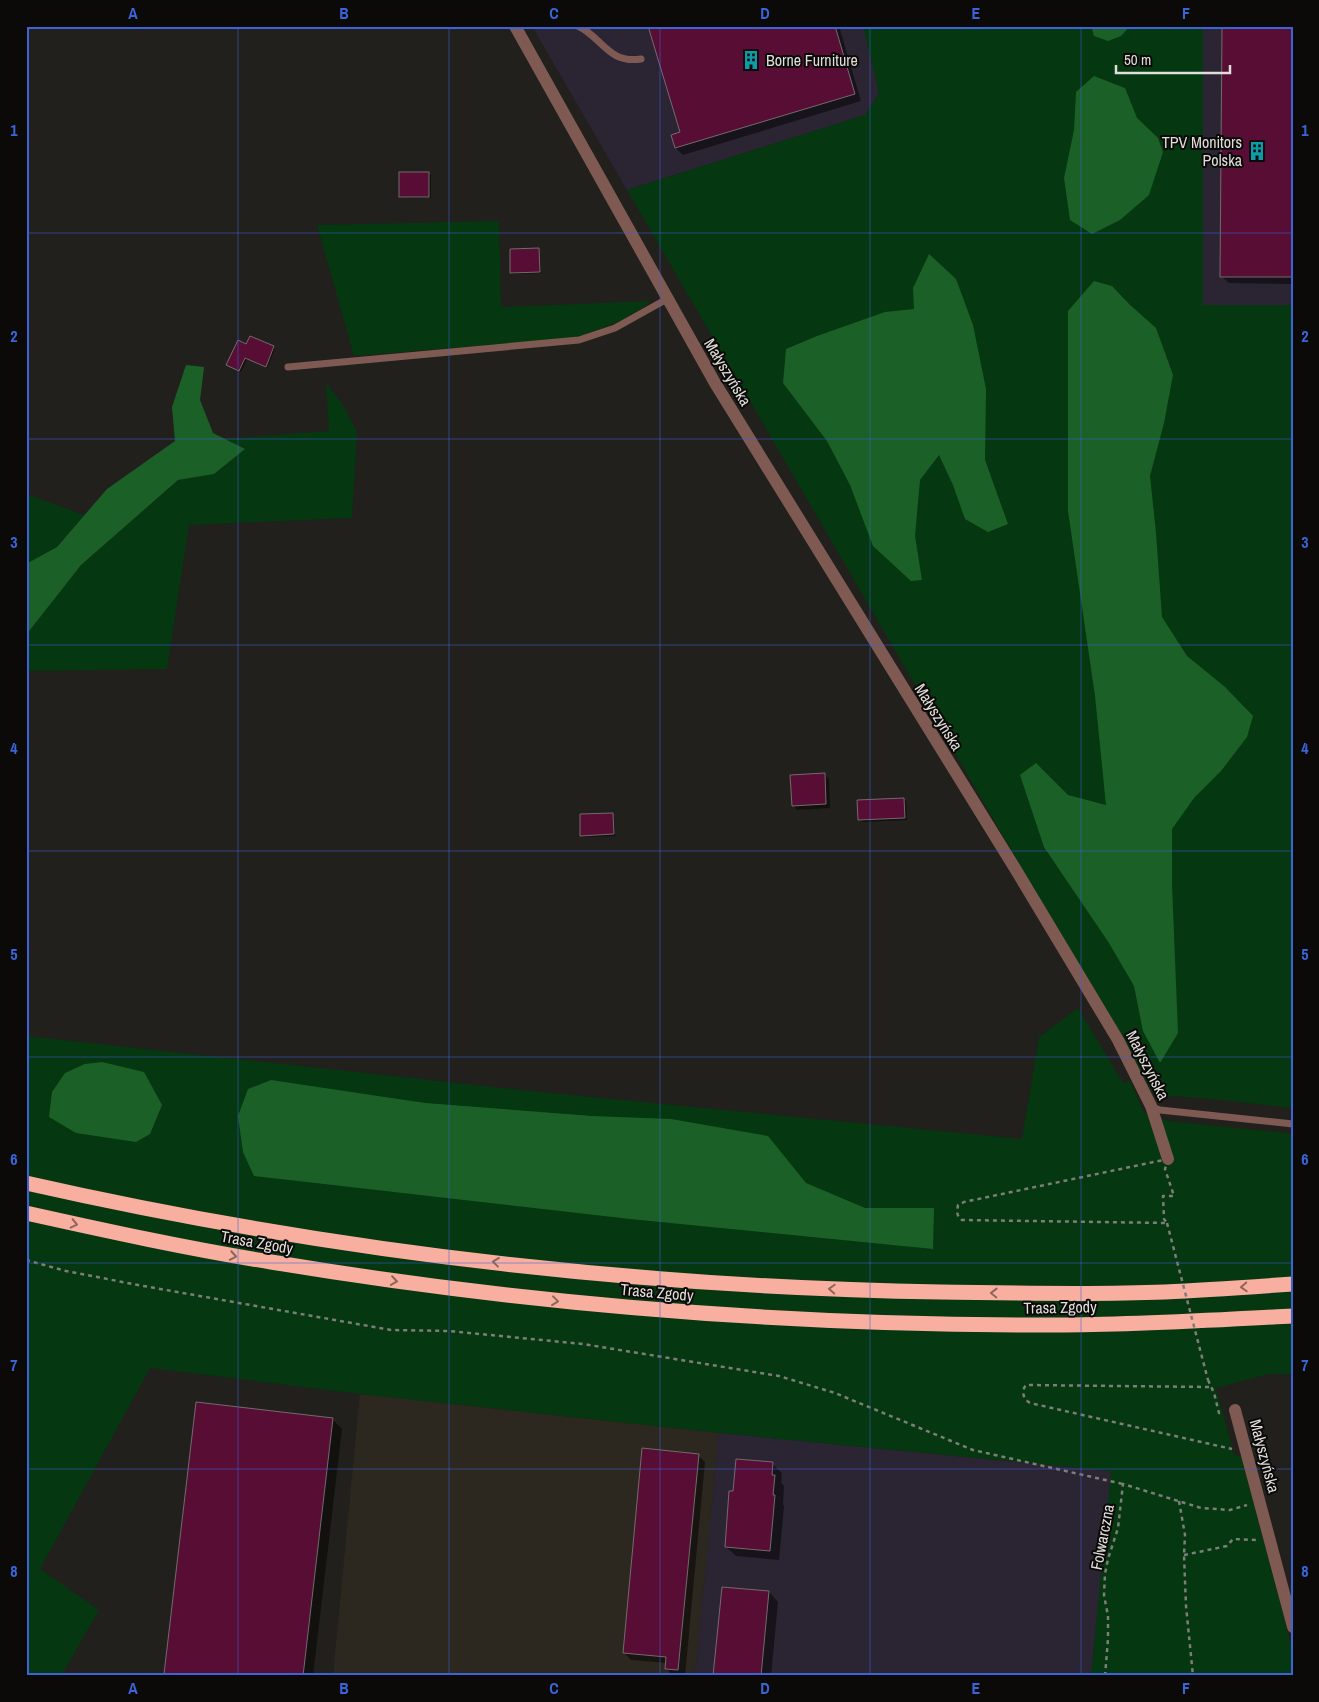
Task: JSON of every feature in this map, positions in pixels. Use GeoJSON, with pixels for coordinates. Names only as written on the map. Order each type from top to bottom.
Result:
{"type":"FeatureCollection","features":[{"type":"Feature","properties":{"kind":"highway","name":"Trasa Zgody"},"geometry":{"type":"LineString","coordinates":[[26,1183],[112,1202],[274,1232],[403,1252],[563,1270],[705,1283],[858,1291],[1060,1294],[1164,1292],[1293,1284]]}},
{"type":"Feature","properties":{"kind":"highway","name":"Trasa Zgody"},"geometry":{"type":"LineString","coordinates":[[26,1213],[188,1248],[269,1262],[398,1282],[563,1302],[859,1323],[996,1325],[1167,1323],[1293,1316]]}},
{"type":"Feature","properties":{"kind":"street","name":"Małyszyńska"},"geometry":{"type":"LineString","coordinates":[[515,26],[715,384],[1016,870],[1108,1024],[1151,1106],[1163,1160]]}},
{"type":"Feature","properties":{"kind":"street","name":"Małyszyńska"},"geometry":{"type":"LineString","coordinates":[[1231,1411],[1260,1500],[1293,1627]]}},
{"type":"Feature","properties":{"kind":"lane"},"geometry":{"type":"LineString","coordinates":[[578,26],[589,33],[612,54],[626,59],[641,59]]}},
{"type":"Feature","properties":{"kind":"lane"},"geometry":{"type":"LineString","coordinates":[[288,367],[579,340],[615,328],[667,299]]}},
{"type":"Feature","properties":{"kind":"lane"},"geometry":{"type":"LineString","coordinates":[[1151,1106],[1160,1110],[1293,1124]]}},
{"type":"Feature","properties":{"kind":"path"},"geometry":{"type":"LineString","coordinates":[[1167,1223],[962,1220],[958,1217],[957,1211],[958,1205],[964,1202],[1163,1160],[1174,1196],[1163,1196],[1164,1219],[1167,1223],[1209,1387],[1214,1393],[1218,1413],[1231,1411]]}},
{"type":"Feature","properties":{"kind":"path"},"geometry":{"type":"LineString","coordinates":[[26,1260],[66,1271],[138,1285],[391,1330],[449,1331],[583,1344],[780,1376],[835,1393],[973,1450],[1123,1484]]}},
{"type":"Feature","properties":{"kind":"path"},"geometry":{"type":"LineString","coordinates":[[1209,1387],[1026,1385],[1023,1388],[1025,1400],[1030,1403],[1234,1449]]}},
{"type":"Feature","properties":{"kind":"path","name":"Folwarczna"},"geometry":{"type":"LineString","coordinates":[[1105,1676],[1108,1639],[1108,1616],[1104,1595],[1105,1574],[1118,1528],[1123,1484],[1201,1508],[1230,1510],[1260,1500]]}},
{"type":"Feature","properties":{"kind":"path"},"geometry":{"type":"LineString","coordinates":[[1179,1501],[1185,1535],[1186,1606],[1194,1676]]}},
{"type":"Feature","properties":{"kind":"path"},"geometry":{"type":"LineString","coordinates":[[1184,1555],[1227,1546],[1233,1539],[1270,1541]]}},
{"type":"Feature","properties":{"kind":"shaded area","name":"Borne Furniture"},"geometry":{"type":"Polygon","coordinates":[[[532,26],[1063,26],[1065,52],[627,190],[532,26]]]}},
{"type":"Feature","properties":{"kind":"shaded area"},"geometry":{"type":"Polygon","coordinates":[[[1203,26],[1293,26],[1293,582],[1203,305],[1203,26]]]}},
{"type":"Feature","properties":{"kind":"shaded area"},"geometry":{"type":"Polygon","coordinates":[[[360,1394],[719,1433],[695,1676],[333,1676],[360,1394]]]}},
{"type":"Feature","properties":{"kind":"shaded area"},"geometry":{"type":"Polygon","coordinates":[[[719,1433],[1112,1471],[1091,1676],[695,1676],[719,1433]]]}},
{"type":"Feature","properties":{"kind":"green space"},"geometry":{"type":"Polygon","coordinates":[[[863,26],[1203,26],[1203,305],[1293,305],[1293,1108],[1154,1095],[627,190],[865,115],[879,93],[863,26]]]}},
{"type":"Feature","properties":{"kind":"green space"},"geometry":{"type":"Polygon","coordinates":[[[1091,26],[1130,26],[1121,36],[1108,41],[1094,36],[1091,26]]]}},
{"type":"Feature","properties":{"kind":"green space"},"geometry":{"type":"Polygon","coordinates":[[[1094,76],[1125,88],[1137,118],[1158,138],[1163,152],[1149,195],[1120,220],[1092,234],[1070,220],[1064,178],[1074,130],[1076,92],[1094,76]]]}},
{"type":"Feature","properties":{"kind":"green space"},"geometry":{"type":"Polygon","coordinates":[[[499,221],[501,307],[651,301],[624,319],[574,338],[354,356],[317,225],[499,221]]]}},
{"type":"Feature","properties":{"kind":"green space"},"geometry":{"type":"Polygon","coordinates":[[[929,254],[956,279],[973,325],[986,389],[985,460],[1008,524],[988,532],[965,519],[953,485],[939,455],[920,480],[915,536],[922,580],[911,581],[873,546],[850,485],[827,441],[783,383],[786,349],[885,312],[914,309],[913,288],[929,254]]]}},
{"type":"Feature","properties":{"kind":"green space"},"geometry":{"type":"Polygon","coordinates":[[[1094,281],[1112,286],[1156,328],[1173,375],[1164,423],[1150,476],[1162,617],[1187,656],[1225,687],[1253,716],[1247,737],[1221,771],[1194,798],[1172,829],[1172,884],[1178,1033],[1160,1063],[1143,1031],[1134,986],[1109,943],[1044,847],[1020,775],[1036,763],[1068,795],[1106,805],[1095,696],[1068,511],[1068,311],[1094,281]]]}},
{"type":"Feature","properties":{"kind":"green space"},"geometry":{"type":"Polygon","coordinates":[[[186,365],[204,367],[200,400],[213,433],[245,449],[214,474],[178,480],[81,565],[26,635],[26,564],[57,547],[107,489],[175,441],[172,407],[186,365]]]}},
{"type":"Feature","properties":{"kind":"green space"},"geometry":{"type":"Polygon","coordinates":[[[326,383],[343,405],[357,432],[352,518],[189,525],[167,669],[26,671],[26,635],[81,565],[178,480],[214,474],[245,449],[224,439],[329,431],[326,383]]]}},
{"type":"Feature","properties":{"kind":"green space"},"geometry":{"type":"Polygon","coordinates":[[[26,494],[84,515],[57,547],[26,564],[26,494]]]}},
{"type":"Feature","properties":{"kind":"green space"},"geometry":{"type":"Polygon","coordinates":[[[1078,1008],[1123,1083],[1130,1081],[1145,1114],[1169,1121],[1293,1134],[1293,1374],[1269,1374],[1216,1388],[1234,1455],[1241,1456],[1293,1652],[1293,1676],[1091,1676],[1111,1471],[719,1433],[360,1394],[150,1368],[40,1569],[99,1610],[61,1676],[26,1676],[26,1036],[540,1092],[1022,1139],[1039,1037],[1078,1008]]]}},
{"type":"Feature","properties":{"kind":"green space"},"geometry":{"type":"Polygon","coordinates":[[[102,1062],[144,1072],[162,1105],[150,1134],[136,1142],[76,1133],[49,1117],[52,1092],[65,1073],[85,1064],[102,1062]]]}},
{"type":"Feature","properties":{"kind":"green space"},"geometry":{"type":"Polygon","coordinates":[[[271,1080],[425,1103],[592,1116],[671,1119],[768,1136],[806,1183],[865,1208],[934,1208],[933,1249],[630,1219],[254,1176],[243,1152],[238,1116],[248,1089],[271,1080]]]}},
{"type":"Feature","properties":{"kind":"building","name":"Borne Furniture"},"geometry":{"type":"Polygon","coordinates":[[[648,26],[835,26],[855,94],[675,148],[671,135],[680,132],[648,26]]]}},
{"type":"Feature","properties":{"kind":"building","name":"TPV Monitors Polska"},"geometry":{"type":"Polygon","coordinates":[[[1222,26],[1293,26],[1293,277],[1220,277],[1222,26]]]}},
{"type":"Feature","properties":{"kind":"building"},"geometry":{"type":"Polygon","coordinates":[[[399,172],[429,172],[429,197],[399,197],[399,172]]]}},
{"type":"Feature","properties":{"kind":"building"},"geometry":{"type":"Polygon","coordinates":[[[539,248],[540,272],[510,273],[510,249],[539,248]]]}},
{"type":"Feature","properties":{"kind":"building"},"geometry":{"type":"Polygon","coordinates":[[[250,336],[274,346],[266,367],[245,358],[239,371],[226,365],[238,340],[246,344],[250,336]]]}},
{"type":"Feature","properties":{"kind":"building"},"geometry":{"type":"Polygon","coordinates":[[[825,773],[826,804],[792,806],[790,775],[825,773]]]}},
{"type":"Feature","properties":{"kind":"building"},"geometry":{"type":"Polygon","coordinates":[[[904,798],[905,818],[858,820],[857,800],[904,798]]]}},
{"type":"Feature","properties":{"kind":"building"},"geometry":{"type":"Polygon","coordinates":[[[613,813],[614,834],[580,836],[580,814],[613,813]]]}},
{"type":"Feature","properties":{"kind":"building"},"geometry":{"type":"Polygon","coordinates":[[[196,1402],[333,1418],[303,1676],[178,1676],[164,1674],[196,1402]]]}},
{"type":"Feature","properties":{"kind":"building"},"geometry":{"type":"Polygon","coordinates":[[[642,1448],[699,1454],[678,1670],[665,1669],[666,1657],[623,1653],[642,1448]]]}},
{"type":"Feature","properties":{"kind":"building"},"geometry":{"type":"Polygon","coordinates":[[[736,1459],[773,1462],[772,1475],[775,1475],[773,1495],[775,1495],[770,1551],[725,1547],[729,1491],[733,1491],[736,1459]]]}},
{"type":"Feature","properties":{"kind":"building"},"geometry":{"type":"Polygon","coordinates":[[[722,1587],[769,1591],[761,1676],[713,1676],[722,1587]]]}},
{"type":"Feature","properties":{"kind":"place","name":"Borne Furniture"},"geometry":{"type":"Point","coordinates":[751,60]}},
{"type":"Feature","properties":{"kind":"place","name":"TPV Monitors Polska"},"geometry":{"type":"Point","coordinates":[1257,151]}}]}
